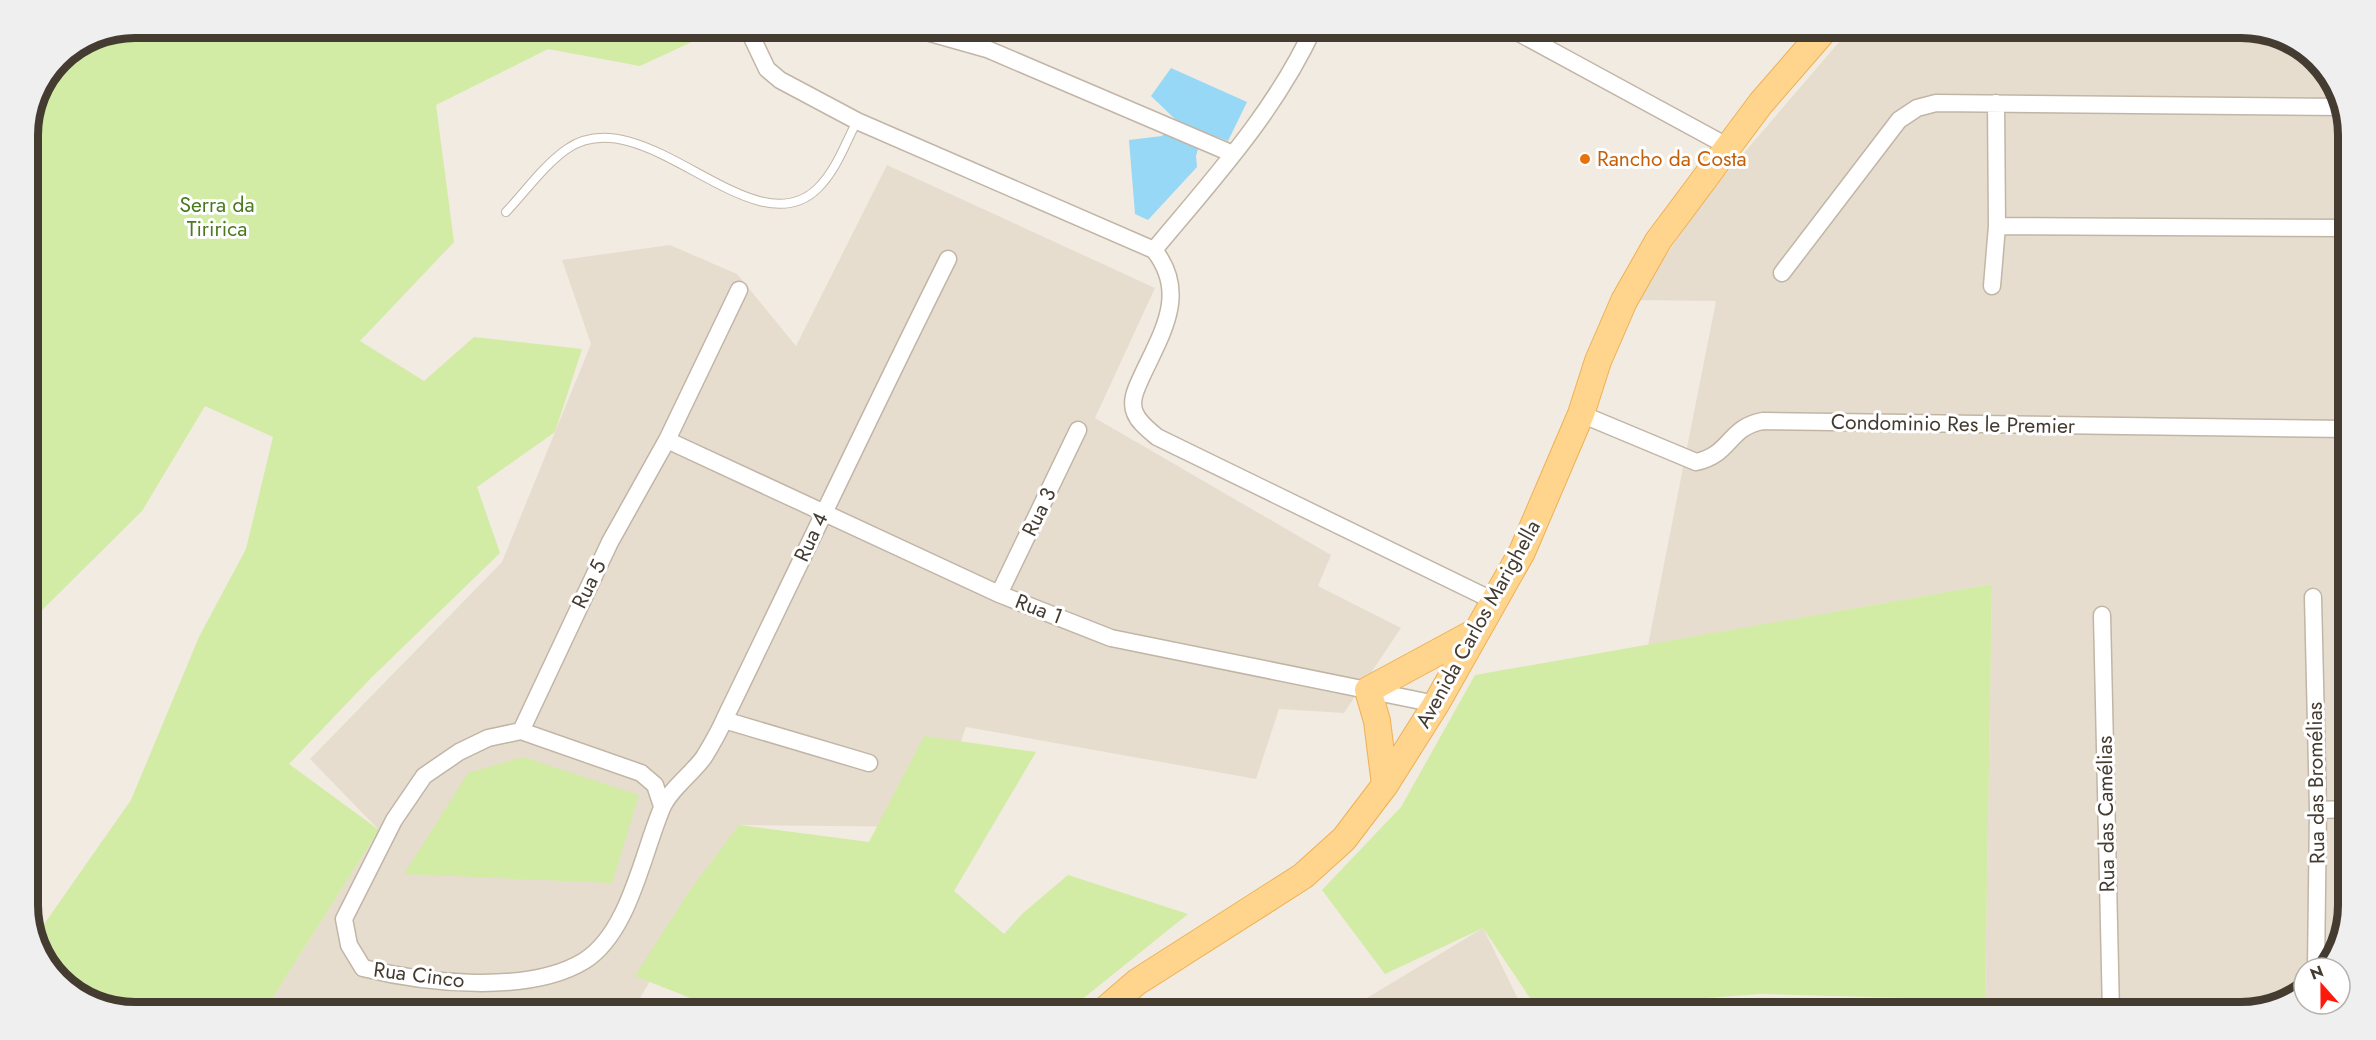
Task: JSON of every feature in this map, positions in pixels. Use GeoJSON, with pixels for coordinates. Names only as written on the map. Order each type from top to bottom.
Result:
{"type":"FeatureCollection","features":[{"type":"Feature","properties":{"kind":"main road","name":"Avenida Carlos Marighella"},"geometry":{"type":"LineString","coordinates":[[1114,1002],[1137,982],[1303,876],[1344,840],[1385,785],[1436,704],[1522,552],[1581,414],[1598,361],[1624,301],[1658,241],[1727,146],[1815,38]]}},
{"type":"Feature","properties":{"kind":"main road"},"geometry":{"type":"LineString","coordinates":[[1385,785],[1377,721],[1368,690],[1477,631]]}},
{"type":"Feature","properties":{"kind":"street"},"geometry":{"type":"LineString","coordinates":[[752,38],[767,69],[780,80],[857,122],[1154,250],[1166,265],[1171,286],[1170,312],[1134,394],[1134,412],[1142,424],[1157,437],[1494,601]]}},
{"type":"Feature","properties":{"kind":"street"},"geometry":{"type":"LineString","coordinates":[[948,38],[987,49],[1233,154]]}},
{"type":"Feature","properties":{"kind":"street"},"geometry":{"type":"LineString","coordinates":[[1154,250],[1233,154],[1280,92],[1308,38]]}},
{"type":"Feature","properties":{"kind":"street"},"geometry":{"type":"LineString","coordinates":[[1528,38],[1727,146]]}},
{"type":"Feature","properties":{"kind":"street"},"geometry":{"type":"LineString","coordinates":[[1782,273],[1899,120],[1917,108],[1936,103],[2334,107]]}},
{"type":"Feature","properties":{"kind":"street"},"geometry":{"type":"LineString","coordinates":[[1992,286],[1997,226],[1996,103]]}},
{"type":"Feature","properties":{"kind":"street"},"geometry":{"type":"LineString","coordinates":[[1997,226],[2338,228]]}},
{"type":"Feature","properties":{"kind":"street","name":"Rua 4"},"geometry":{"type":"LineString","coordinates":[[663,806],[704,757],[724,720],[823,510],[948,259]]}},
{"type":"Feature","properties":{"kind":"street","name":"Rua 5"},"geometry":{"type":"LineString","coordinates":[[520,731],[610,542],[667,441],[739,290]]}},
{"type":"Feature","properties":{"kind":"street","name":"Condominio Res le Premier"},"geometry":{"type":"LineString","coordinates":[[1581,414],[1696,462],[1712,459],[1737,432],[1749,424],[1763,421],[2338,429]]}},
{"type":"Feature","properties":{"kind":"street","name":"Rua 3"},"geometry":{"type":"LineString","coordinates":[[999,594],[1078,430]]}},
{"type":"Feature","properties":{"kind":"street","name":"Rua 1"},"geometry":{"type":"LineString","coordinates":[[667,441],[823,510],[999,594],[1112,638],[1436,704]]}},
{"type":"Feature","properties":{"kind":"street","name":"Rua das Bromélias"},"geometry":{"type":"LineString","coordinates":[[2313,597],[2318,810],[2316,956]]}},
{"type":"Feature","properties":{"kind":"street","name":"Rua das Camélias"},"geometry":{"type":"LineString","coordinates":[[2102,615],[2111,1002]]}},
{"type":"Feature","properties":{"kind":"street"},"geometry":{"type":"LineString","coordinates":[[724,720],[869,763]]}},
{"type":"Feature","properties":{"kind":"street"},"geometry":{"type":"LineString","coordinates":[[520,731],[640,773],[655,785],[663,806]]}},
{"type":"Feature","properties":{"kind":"street","name":"Rua Cinco"},"geometry":{"type":"LineString","coordinates":[[520,731],[488,738],[459,752],[424,776],[394,820],[344,919],[349,945],[363,968],[391,975],[506,984],[541,978],[583,962],[605,944],[621,917],[663,806]]}},
{"type":"Feature","properties":{"kind":"street"},"geometry":{"type":"LineString","coordinates":[[2318,810],[2338,809]]}},
{"type":"Feature","properties":{"kind":"lane"},"geometry":{"type":"LineString","coordinates":[[506,212],[567,148],[590,140],[613,137],[647,148],[748,198],[774,204],[798,201],[817,189],[831,172],[857,122]]}},
{"type":"Feature","properties":{"kind":"shaded area"},"geometry":{"type":"Polygon","coordinates":[[[1843,38],[2242,38],[2261,39],[2279,45],[2301,57],[2319,75],[2326,86],[2337,115],[2338,128],[2338,906],[2337,925],[2325,956],[2292,956],[2292,989],[2255,1002],[1903,1002],[1985,999],[1992,584],[1648,645],[1716,301],[1635,300],[1707,196],[1843,38]]]}},
{"type":"Feature","properties":{"kind":"shaded area"},"geometry":{"type":"Polygon","coordinates":[[[887,165],[1155,288],[1095,418],[1331,555],[1318,586],[1401,628],[1344,713],[1279,709],[1256,779],[966,727],[930,827],[740,825],[638,1002],[270,1002],[379,830],[310,759],[502,562],[591,344],[562,260],[670,245],[737,274],[796,346],[887,165]]]}},
{"type":"Feature","properties":{"kind":"shaded area"},"geometry":{"type":"Polygon","coordinates":[[[1483,928],[1520,1002],[1360,1002],[1483,928]]]}},
{"type":"Feature","properties":{"kind":"green space","name":"Serra da Tiririca"},"geometry":{"type":"Polygon","coordinates":[[[134,38],[700,38],[640,66],[548,49],[436,105],[454,242],[360,341],[424,381],[474,337],[582,349],[555,432],[477,487],[500,553],[371,678],[289,764],[379,830],[270,1002],[115,1001],[86,990],[61,970],[47,949],[40,929],[131,800],[199,637],[246,549],[273,437],[205,406],[142,511],[38,614],[38,128],[47,91],[70,61],[86,50],[103,43],[115,39],[134,38]]]}},
{"type":"Feature","properties":{"kind":"green space"},"geometry":{"type":"Polygon","coordinates":[[[1992,584],[1985,1000],[1761,994],[1650,1002],[1533,1002],[1483,928],[1385,974],[1322,890],[1401,807],[1475,675],[1992,584]]]}},
{"type":"Feature","properties":{"kind":"green space"},"geometry":{"type":"Polygon","coordinates":[[[924,736],[1036,752],[954,891],[1004,934],[1022,914],[1068,875],[1188,914],[1079,1002],[700,1002],[635,976],[688,893],[739,825],[869,842],[924,736]]]}},
{"type":"Feature","properties":{"kind":"green space"},"geometry":{"type":"Polygon","coordinates":[[[523,757],[639,795],[612,883],[404,874],[468,773],[523,757]]]}},
{"type":"Feature","properties":{"kind":"water"},"geometry":{"type":"Polygon","coordinates":[[[1171,68],[1247,102],[1228,141],[1203,132],[1196,156],[1197,167],[1148,220],[1135,214],[1129,140],[1162,136],[1175,119],[1151,96],[1171,68]]]}},
{"type":"Feature","properties":{"kind":"place","name":"Rancho da Costa"},"geometry":{"type":"Point","coordinates":[1585,159]}}]}
